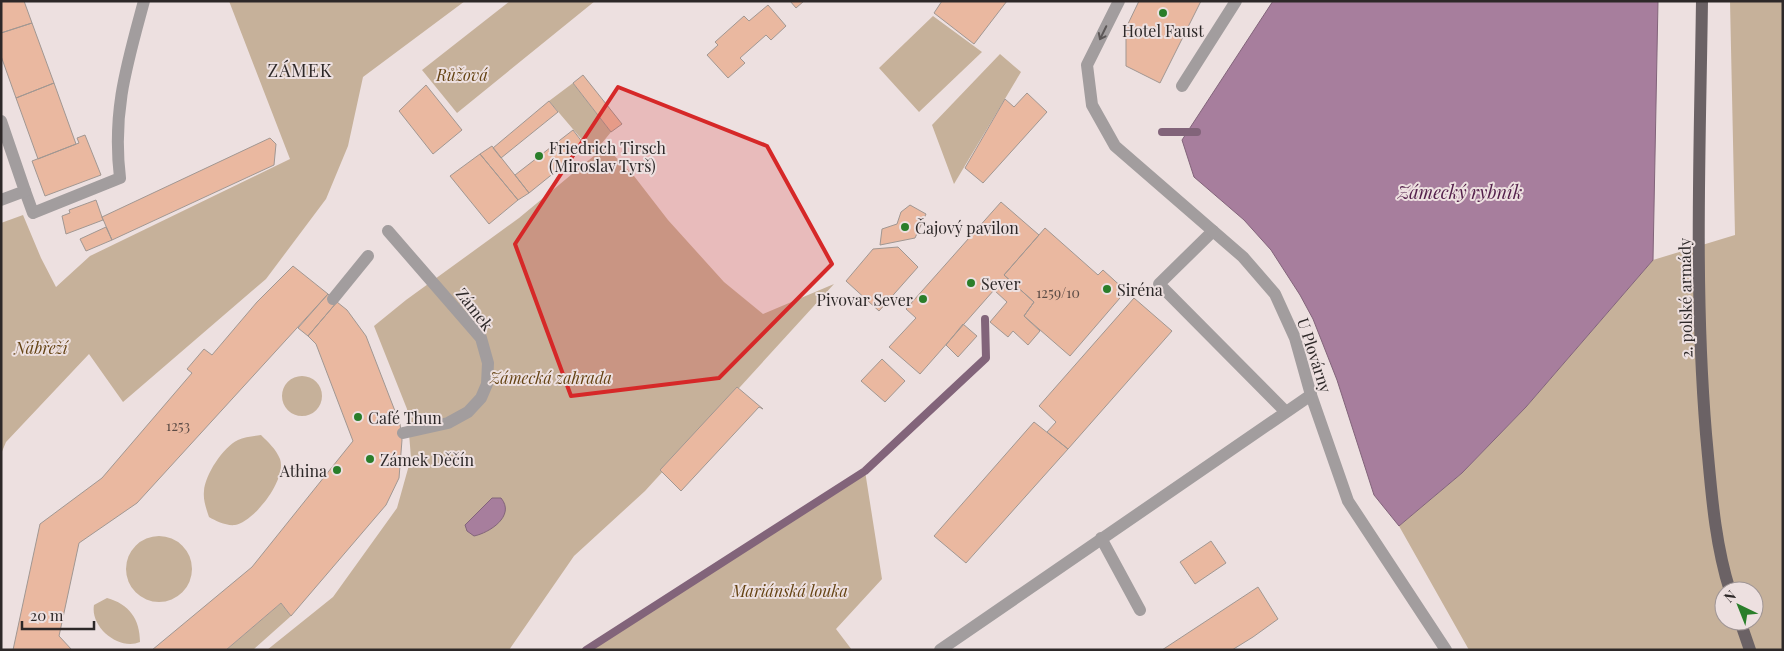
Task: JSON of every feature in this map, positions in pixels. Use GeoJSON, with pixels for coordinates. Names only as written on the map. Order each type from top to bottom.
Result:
{"type":"FeatureCollection","features":[{"type":"Feature","properties":{"kind":"main road","name":"2. polské armády"},"geometry":{"type":"LineString","coordinates":[[1702,1],[1699,291],[1703,393],[1712,506],[1728,581]]}},
{"type":"Feature","properties":{"kind":"main road"},"geometry":{"type":"LineString","coordinates":[[1743,631],[1750,650]]}},
{"type":"Feature","properties":{"kind":"street"},"geometry":{"type":"LineString","coordinates":[[1,121],[33,213],[120,178],[116,145],[122,84],[144,1]]}},
{"type":"Feature","properties":{"kind":"street","name":"U Plovárny"},"geometry":{"type":"LineString","coordinates":[[1119,1],[1087,65],[1092,105],[1115,146],[1244,257],[1274,294],[1295,338],[1311,395],[1348,501],[1446,650]]}},
{"type":"Feature","properties":{"kind":"street"},"geometry":{"type":"LineString","coordinates":[[1182,86],[1236,1]]}},
{"type":"Feature","properties":{"kind":"street"},"geometry":{"type":"LineString","coordinates":[[1,200],[25,191]]}},
{"type":"Feature","properties":{"kind":"street","name":"Zámek"},"geometry":{"type":"LineString","coordinates":[[388,231],[481,338],[488,363],[487,384],[481,398],[468,412],[448,423],[403,433]]}},
{"type":"Feature","properties":{"kind":"street"},"geometry":{"type":"LineString","coordinates":[[1213,231],[1158,284],[1286,412]]}},
{"type":"Feature","properties":{"kind":"street"},"geometry":{"type":"LineString","coordinates":[[333,299],[368,256]]}},
{"type":"Feature","properties":{"kind":"street"},"geometry":{"type":"LineString","coordinates":[[940,650],[1311,395]]}},
{"type":"Feature","properties":{"kind":"street"},"geometry":{"type":"LineString","coordinates":[[1102,538],[1140,610]]}},
{"type":"Feature","properties":{"kind":"highlighted area"},"geometry":{"type":"Polygon","coordinates":[[[618,87],[767,146],[832,264],[719,378],[571,396],[515,244],[618,87]]]}},
{"type":"Feature","properties":{"kind":"green space","name":"Nábřeží"},"geometry":{"type":"Polygon","coordinates":[[[229,1],[465,1],[363,77],[348,146],[326,199],[266,279],[123,402],[89,354],[6,442],[1,454],[1,223],[23,215],[41,258],[56,287],[90,256],[290,159],[229,1]]]}},
{"type":"Feature","properties":{"kind":"green space","name":"Růžová"},"geometry":{"type":"Polygon","coordinates":[[[510,1],[595,1],[457,113],[422,70],[510,1]]]}},
{"type":"Feature","properties":{"kind":"green space"},"geometry":{"type":"Polygon","coordinates":[[[1730,1],[1783,1],[1783,650],[1469,650],[1399,526],[1462,473],[1526,407],[1653,260],[1735,235],[1730,1]]]}},
{"type":"Feature","properties":{"kind":"green space"},"geometry":{"type":"Polygon","coordinates":[[[933,16],[982,52],[919,112],[879,68],[933,16]]]}},
{"type":"Feature","properties":{"kind":"green space"},"geometry":{"type":"Polygon","coordinates":[[[1000,54],[1021,72],[954,184],[932,125],[1000,54]]]}},
{"type":"Feature","properties":{"kind":"green space","name":"Zámecká zahrada"},"geometry":{"type":"Polygon","coordinates":[[[573,83],[611,132],[602,143],[634,176],[668,220],[724,282],[763,314],[834,284],[645,491],[574,556],[509,650],[267,650],[333,597],[397,508],[411,458],[407,409],[374,326],[406,300],[519,218],[595,155],[549,101],[573,83]]]}},
{"type":"Feature","properties":{"kind":"green space"},"geometry":{"type":"Polygon","coordinates":[[[306,376],[313,379],[319,385],[322,396],[321,404],[313,413],[306,416],[298,416],[291,413],[283,404],[282,392],[285,385],[294,377],[306,376]]]}},
{"type":"Feature","properties":{"kind":"green space"},"geometry":{"type":"Polygon","coordinates":[[[261,435],[276,452],[280,459],[281,467],[279,477],[268,498],[251,516],[235,525],[218,522],[209,517],[204,501],[204,491],[208,477],[216,462],[226,449],[238,440],[261,435]]]}},
{"type":"Feature","properties":{"kind":"green space","name":"Mariánská louka"},"geometry":{"type":"Polygon","coordinates":[[[865,471],[882,579],[836,629],[852,650],[586,650],[865,471]]]}},
{"type":"Feature","properties":{"kind":"green space"},"geometry":{"type":"Polygon","coordinates":[[[152,536],[166,536],[178,541],[187,550],[192,562],[190,582],[183,593],[166,602],[152,602],[140,597],[131,588],[126,576],[126,562],[131,550],[140,541],[152,536]]]}},
{"type":"Feature","properties":{"kind":"green space"},"geometry":{"type":"Polygon","coordinates":[[[107,598],[121,604],[132,614],[138,626],[140,642],[132,644],[123,643],[115,640],[101,629],[94,613],[94,605],[107,598]]]}},
{"type":"Feature","properties":{"kind":"green space"},"geometry":{"type":"Polygon","coordinates":[[[281,603],[291,616],[253,650],[226,650],[281,603]]]}},
{"type":"Feature","properties":{"kind":"water","name":"Zámecký rybník"},"geometry":{"type":"Polygon","coordinates":[[[1273,1],[1658,1],[1653,260],[1526,407],[1462,473],[1399,526],[1374,495],[1337,380],[1313,319],[1300,295],[1271,250],[1244,220],[1194,177],[1182,140],[1273,1]]]}},
{"type":"Feature","properties":{"kind":"water"},"geometry":{"type":"Polygon","coordinates":[[[492,498],[501,498],[505,505],[503,517],[499,523],[487,531],[474,536],[467,531],[465,525],[492,498]]]}},
{"type":"Feature","properties":{"kind":"building"},"geometry":{"type":"Polygon","coordinates":[[[1,1],[24,1],[32,23],[1,33],[1,1]]]}},
{"type":"Feature","properties":{"kind":"building"},"geometry":{"type":"Polygon","coordinates":[[[790,1],[804,1],[796,8],[790,1]]]}},
{"type":"Feature","properties":{"kind":"building"},"geometry":{"type":"Polygon","coordinates":[[[942,1],[1007,1],[974,44],[934,13],[942,1]]]}},
{"type":"Feature","properties":{"kind":"building"},"geometry":{"type":"Polygon","coordinates":[[[1139,1],[1201,1],[1160,83],[1126,66],[1126,28],[1139,1]]]}},
{"type":"Feature","properties":{"kind":"building"},"geometry":{"type":"Polygon","coordinates":[[[768,5],[786,26],[771,40],[766,35],[740,58],[745,63],[728,78],[707,55],[718,45],[715,42],[744,16],[749,21],[768,5]]]}},
{"type":"Feature","properties":{"kind":"building"},"geometry":{"type":"Polygon","coordinates":[[[32,23],[54,83],[16,98],[1,56],[1,33],[32,23]]]}},
{"type":"Feature","properties":{"kind":"building"},"geometry":{"type":"Polygon","coordinates":[[[583,75],[622,124],[611,132],[573,83],[583,75]]]}},
{"type":"Feature","properties":{"kind":"building"},"geometry":{"type":"Polygon","coordinates":[[[54,83],[76,144],[38,159],[16,98],[54,83]]]}},
{"type":"Feature","properties":{"kind":"building"},"geometry":{"type":"Polygon","coordinates":[[[426,85],[462,130],[433,154],[399,111],[426,85]]]}},
{"type":"Feature","properties":{"kind":"building"},"geometry":{"type":"Polygon","coordinates":[[[1027,93],[1047,112],[983,183],[965,168],[1005,99],[1014,107],[1027,93]]]}},
{"type":"Feature","properties":{"kind":"building"},"geometry":{"type":"Polygon","coordinates":[[[549,101],[558,112],[501,158],[493,148],[549,101]]]}},
{"type":"Feature","properties":{"kind":"building"},"geometry":{"type":"Polygon","coordinates":[[[573,130],[586,147],[529,193],[515,175],[573,130]]]}},
{"type":"Feature","properties":{"kind":"building"},"geometry":{"type":"Polygon","coordinates":[[[85,135],[101,175],[45,196],[32,161],[79,143],[77,138],[85,135]]]}},
{"type":"Feature","properties":{"kind":"building"},"geometry":{"type":"Polygon","coordinates":[[[270,138],[276,144],[274,165],[112,240],[102,217],[270,138]]]}},
{"type":"Feature","properties":{"kind":"building"},"geometry":{"type":"Polygon","coordinates":[[[492,146],[529,193],[518,200],[480,154],[492,146]]]}},
{"type":"Feature","properties":{"kind":"building"},"geometry":{"type":"Polygon","coordinates":[[[480,154],[518,200],[489,224],[450,176],[480,154]]]}},
{"type":"Feature","properties":{"kind":"building"},"geometry":{"type":"Polygon","coordinates":[[[96,200],[103,220],[66,234],[62,216],[70,213],[69,210],[96,200]]]}},
{"type":"Feature","properties":{"kind":"building","name":"Sever"},"geometry":{"type":"Polygon","coordinates":[[[1001,202],[1039,235],[1004,275],[1034,302],[1024,316],[1040,331],[1028,345],[1013,331],[1008,337],[990,322],[1007,302],[994,290],[920,374],[889,347],[916,318],[906,309],[1001,202]]]}},
{"type":"Feature","properties":{"kind":"building","name":"Čajový pavilon"},"geometry":{"type":"Polygon","coordinates":[[[910,205],[926,214],[915,238],[880,245],[882,229],[897,224],[901,212],[910,205]]]}},
{"type":"Feature","properties":{"kind":"building"},"geometry":{"type":"Polygon","coordinates":[[[106,227],[112,240],[86,251],[80,239],[106,227]]]}},
{"type":"Feature","properties":{"kind":"building"},"geometry":{"type":"Polygon","coordinates":[[[1045,228],[1098,275],[1103,270],[1126,291],[1070,356],[1024,316],[1034,302],[1004,275],[1045,228]]]}},
{"type":"Feature","properties":{"kind":"building"},"geometry":{"type":"Polygon","coordinates":[[[898,247],[918,267],[879,311],[846,281],[873,249],[898,247]]]}},
{"type":"Feature","properties":{"kind":"building"},"geometry":{"type":"Polygon","coordinates":[[[293,266],[328,294],[137,503],[79,543],[59,636],[72,650],[13,650],[40,524],[102,478],[192,373],[187,369],[204,349],[212,355],[257,302],[293,266]]]}},
{"type":"Feature","properties":{"kind":"building"},"geometry":{"type":"Polygon","coordinates":[[[328,294],[337,302],[308,336],[298,328],[328,294]]]}},
{"type":"Feature","properties":{"kind":"building"},"geometry":{"type":"Polygon","coordinates":[[[1134,298],[1172,331],[1068,449],[1047,432],[1056,422],[1039,406],[1134,298]]]}},
{"type":"Feature","properties":{"kind":"building","name":"Zámek Děčín"},"geometry":{"type":"Polygon","coordinates":[[[337,302],[347,310],[366,336],[400,424],[402,440],[399,478],[386,505],[291,616],[281,603],[226,650],[152,650],[252,567],[353,441],[316,344],[308,336],[337,302]]]}},
{"type":"Feature","properties":{"kind":"building"},"geometry":{"type":"Polygon","coordinates":[[[963,324],[977,336],[958,357],[946,345],[963,324]]]}},
{"type":"Feature","properties":{"kind":"building"},"geometry":{"type":"Polygon","coordinates":[[[882,359],[905,381],[885,402],[861,381],[882,359]]]}},
{"type":"Feature","properties":{"kind":"building"},"geometry":{"type":"Polygon","coordinates":[[[737,387],[763,409],[759,407],[681,491],[660,470],[737,387]]]}},
{"type":"Feature","properties":{"kind":"building"},"geometry":{"type":"Polygon","coordinates":[[[1034,422],[1068,449],[966,563],[934,536],[1034,422]]]}},
{"type":"Feature","properties":{"kind":"building"},"geometry":{"type":"Polygon","coordinates":[[[1211,541],[1226,563],[1195,584],[1180,562],[1211,541]]]}},
{"type":"Feature","properties":{"kind":"building"},"geometry":{"type":"Polygon","coordinates":[[[1258,587],[1278,619],[1253,637],[1232,650],[1162,650],[1258,587]]]}},
{"type":"Feature","properties":{"kind":"waterway"},"geometry":{"type":"LineString","coordinates":[[1162,132],[1197,132]]}},
{"type":"Feature","properties":{"kind":"waterway"},"geometry":{"type":"LineString","coordinates":[[586,650],[865,471],[986,358],[985,319]]}},
{"type":"Feature","properties":{"kind":"place","name":"Hotel Faust"},"geometry":{"type":"Point","coordinates":[1163,13]}},
{"type":"Feature","properties":{"kind":"place","name":"Friedrich Tirsch (Miroslav Tyrš)"},"geometry":{"type":"Point","coordinates":[539,156]}},
{"type":"Feature","properties":{"kind":"place","name":"Čajový pavilon"},"geometry":{"type":"Point","coordinates":[905,227]}},
{"type":"Feature","properties":{"kind":"place","name":"Sever"},"geometry":{"type":"Point","coordinates":[971,283]}},
{"type":"Feature","properties":{"kind":"place","name":"Siréna"},"geometry":{"type":"Point","coordinates":[1107,289]}},
{"type":"Feature","properties":{"kind":"place","name":"Pivovar Sever"},"geometry":{"type":"Point","coordinates":[923,299]}},
{"type":"Feature","properties":{"kind":"place","name":"Café Thun"},"geometry":{"type":"Point","coordinates":[358,417]}},
{"type":"Feature","properties":{"kind":"place","name":"Zámek Děčín"},"geometry":{"type":"Point","coordinates":[370,459]}},
{"type":"Feature","properties":{"kind":"place","name":"Athina"},"geometry":{"type":"Point","coordinates":[337,470]}},
{"type":"Feature","properties":{"kind":"district","name":"ZÁMEK"},"geometry":{"type":"Point","coordinates":[300,70]}}]}
